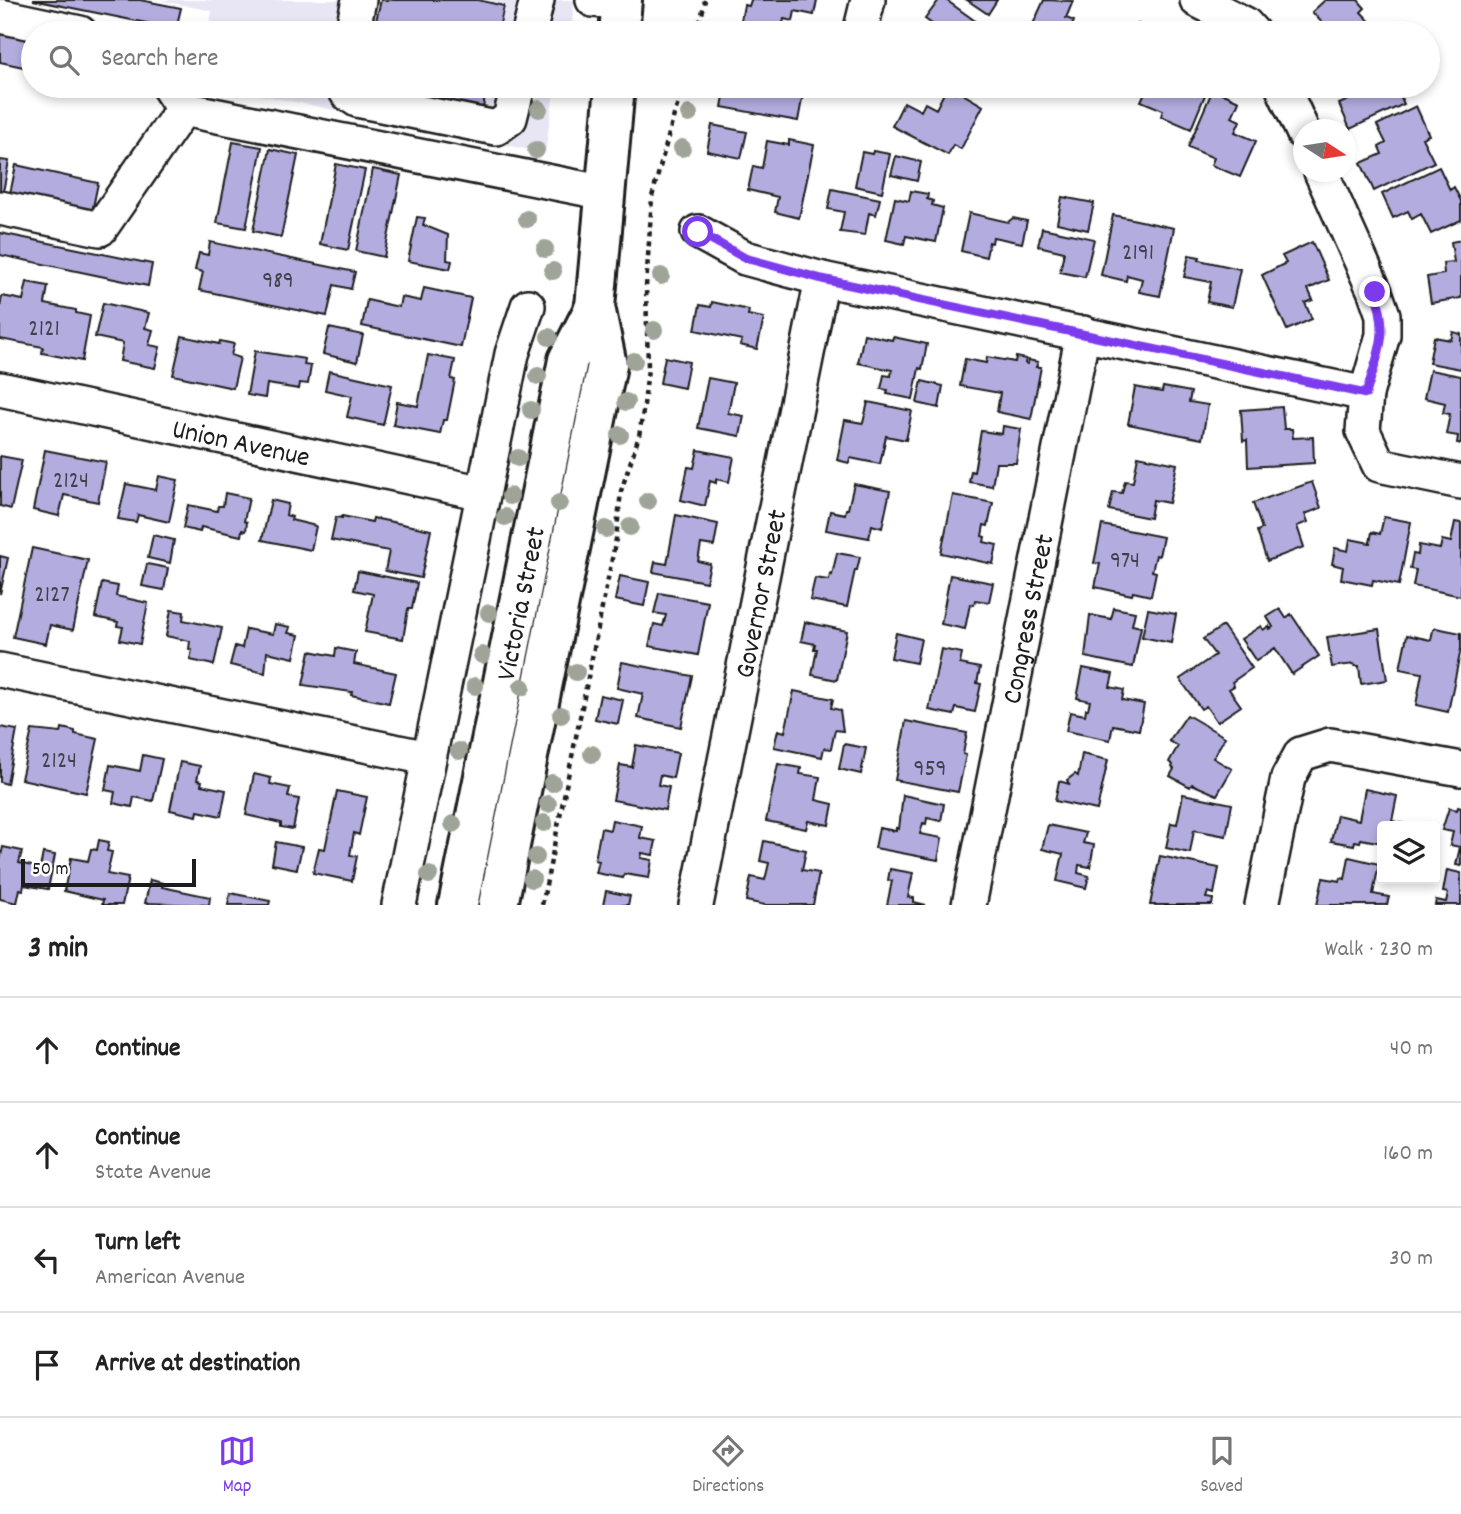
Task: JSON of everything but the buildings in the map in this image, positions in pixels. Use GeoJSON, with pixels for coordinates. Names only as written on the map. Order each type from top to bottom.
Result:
{"type":"FeatureCollection","features":[{"type":"Feature","properties":{"kind":"main road","name":"Victoria Street"},"geometry":{"type":"LineString","coordinates":[[498,905],[607,365],[595,307],[614,98]]}},
{"type":"Feature","properties":{"kind":"main road","name":"Victoria Street"},"geometry":{"type":"LineString","coordinates":[[458,905],[568,360],[595,307]]}},
{"type":"Feature","properties":{"kind":"street"},"geometry":{"type":"LineString","coordinates":[[355,21],[359,0]]}},
{"type":"Feature","properties":{"kind":"street"},"geometry":{"type":"LineString","coordinates":[[532,21],[537,0]]}},
{"type":"Feature","properties":{"kind":"street"},"geometry":{"type":"LineString","coordinates":[[863,21],[869,0]]}},
{"type":"Feature","properties":{"kind":"street"},"geometry":{"type":"LineString","coordinates":[[1197,0],[1239,21]]}},
{"type":"Feature","properties":{"kind":"street"},"geometry":{"type":"LineString","coordinates":[[0,16],[24,21]]}},
{"type":"Feature","properties":{"kind":"street"},"geometry":{"type":"LineString","coordinates":[[0,208],[100,229],[175,98]]}},
{"type":"Feature","properties":{"kind":"street"},"geometry":{"type":"LineString","coordinates":[[180,98],[607,193]]}},
{"type":"Feature","properties":{"kind":"street"},"geometry":{"type":"LineString","coordinates":[[354,98],[495,128],[510,118],[515,98]]}},
{"type":"Feature","properties":{"kind":"street"},"geometry":{"type":"LineString","coordinates":[[1288,98],[1297,119]]}},
{"type":"Feature","properties":{"kind":"street"},"geometry":{"type":"LineString","coordinates":[[1326,182],[1383,315],[1383,335],[1366,394],[1363,431],[1379,465],[1461,482]]}},
{"type":"Feature","properties":{"kind":"street"},"geometry":{"type":"LineString","coordinates":[[698,232],[745,258],[822,279],[1366,394]]}},
{"type":"Feature","properties":{"kind":"street","name":"Governor Street"},"geometry":{"type":"LineString","coordinates":[[696,905],[822,279]]}},
{"type":"Feature","properties":{"kind":"street"},"geometry":{"type":"LineString","coordinates":[[399,905],[512,354],[528,306]]}},
{"type":"Feature","properties":{"kind":"street","name":"Congress Street"},"geometry":{"type":"LineString","coordinates":[[969,905],[1083,333]]}},
{"type":"Feature","properties":{"kind":"street","name":"Union Avenue"},"geometry":{"type":"LineString","coordinates":[[0,389],[483,493]]}},
{"type":"Feature","properties":{"kind":"street"},"geometry":{"type":"LineString","coordinates":[[0,670],[428,758]]}},
{"type":"Feature","properties":{"kind":"street"},"geometry":{"type":"LineString","coordinates":[[1262,905],[1288,778],[1301,754],[1330,745],[1461,769]]}},
{"type":"Feature","properties":{"kind":"path"},"geometry":{"type":"LineString","coordinates":[[701,21],[705,0]]}},
{"type":"Feature","properties":{"kind":"path"},"geometry":{"type":"LineString","coordinates":[[542,905],[616,539],[621,491],[639,436],[648,368],[646,287],[652,197],[680,98]]}},
{"type":"Feature","properties":{"kind":"shaded area"},"geometry":{"type":"Polygon","coordinates":[[[158,0],[574,0],[572,21],[210,21],[212,11],[158,0]]]}},
{"type":"Feature","properties":{"kind":"shaded area"},"geometry":{"type":"Polygon","coordinates":[[[276,98],[553,98],[545,153],[276,98]]]}},
{"type":"Feature","properties":{"kind":"route"},"geometry":{"type":"LineString","coordinates":[[698,232],[745,258],[822,279],[1366,394],[1383,335],[1383,315],[1375,292]]}}]}
